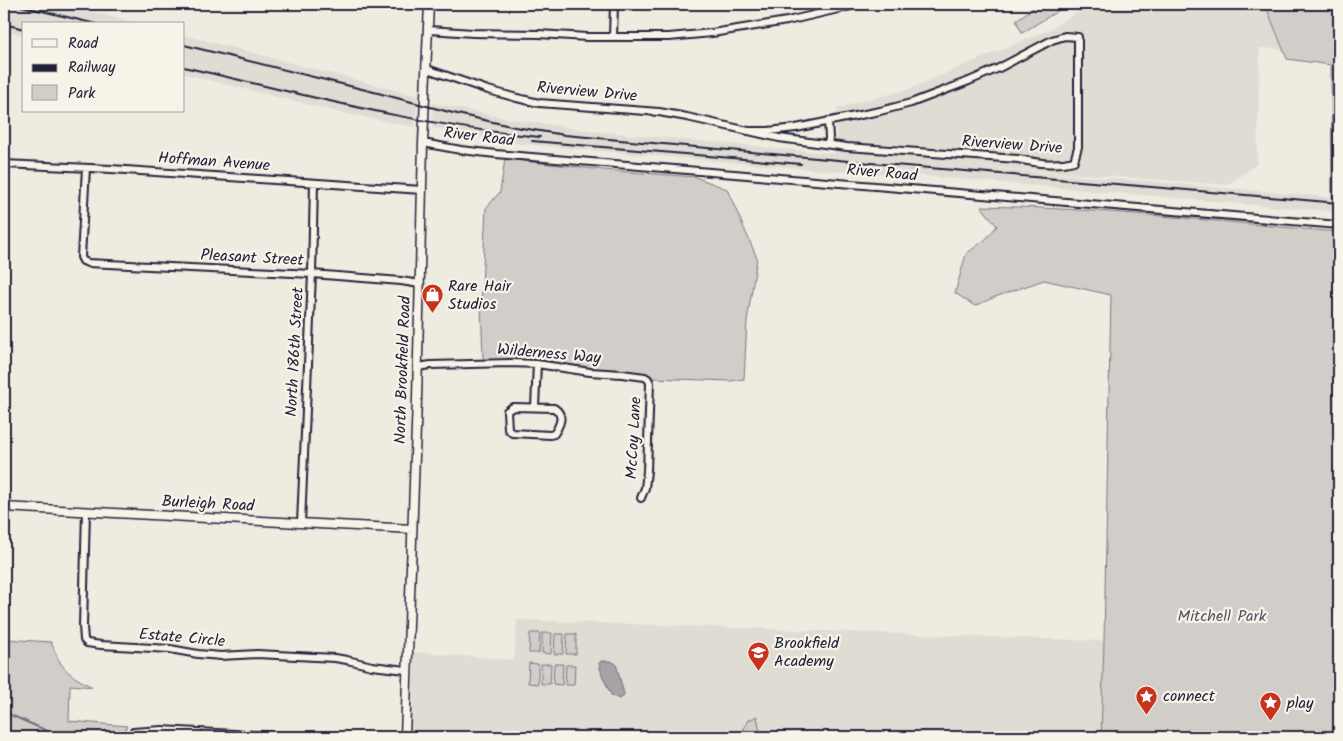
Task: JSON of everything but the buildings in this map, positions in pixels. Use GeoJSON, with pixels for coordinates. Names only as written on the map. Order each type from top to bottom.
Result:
{"type":"FeatureCollection","features":[{"type":"Feature","properties":{"kind":"street","name":"North Brookfield Road"},"geometry":{"type":"LineString","coordinates":[[405,737],[423,143],[430,4]]}},
{"type":"Feature","properties":{"kind":"street"},"geometry":{"type":"LineString","coordinates":[[613,37],[614,4]]}},
{"type":"Feature","properties":{"kind":"street"},"geometry":{"type":"LineString","coordinates":[[429,30],[473,33],[669,37],[712,33],[787,21],[860,4]]}},
{"type":"Feature","properties":{"kind":"street","name":"Riverview Drive"},"geometry":{"type":"LineString","coordinates":[[427,69],[488,90],[530,101],[659,112],[779,138],[828,144],[1065,164],[1074,161],[1078,148],[1078,36],[1064,36],[1052,40],[999,68],[969,81],[880,111],[776,131],[747,131]]}},
{"type":"Feature","properties":{"kind":"street"},"geometry":{"type":"LineString","coordinates":[[828,122],[828,144]]}},
{"type":"Feature","properties":{"kind":"street","name":"River Road"},"geometry":{"type":"LineString","coordinates":[[423,143],[496,154],[1339,226]]}},
{"type":"Feature","properties":{"kind":"street","name":"Hoffman Avenue"},"geometry":{"type":"LineString","coordinates":[[4,164],[422,190]]}},
{"type":"Feature","properties":{"kind":"street","name":"Pleasant Street"},"geometry":{"type":"LineString","coordinates":[[86,168],[81,257],[83,261],[88,263],[312,274],[420,284]]}},
{"type":"Feature","properties":{"kind":"street","name":"North 186th Street"},"geometry":{"type":"LineString","coordinates":[[301,523],[314,183]]}},
{"type":"Feature","properties":{"kind":"street","name":"Wilderness Way"},"geometry":{"type":"LineString","coordinates":[[417,367],[459,364],[537,364],[590,372],[640,375],[648,379]]}},
{"type":"Feature","properties":{"kind":"street"},"geometry":{"type":"LineString","coordinates":[[535,407],[537,364]]}},
{"type":"Feature","properties":{"kind":"street","name":"McCoy Lane"},"geometry":{"type":"LineString","coordinates":[[641,498],[645,488],[647,471],[650,383],[648,379]]}},
{"type":"Feature","properties":{"kind":"street"},"geometry":{"type":"LineString","coordinates":[[513,407],[535,407],[554,408],[559,411],[561,421],[554,434],[520,434],[512,433],[508,429],[507,411],[513,407]]}},
{"type":"Feature","properties":{"kind":"street","name":"Burleigh Road"},"geometry":{"type":"LineString","coordinates":[[4,507],[412,529]]}},
{"type":"Feature","properties":{"kind":"street","name":"Estate Circle"},"geometry":{"type":"LineString","coordinates":[[86,511],[83,626],[84,640],[87,643],[170,649],[221,656],[257,654],[335,658],[372,666],[406,670]]}},
{"type":"Feature","properties":{"kind":"street"},"geometry":{"type":"LineString","coordinates":[[133,732],[162,730],[290,737]]}},
{"type":"Feature","properties":{"kind":"shaded area"},"geometry":{"type":"Polygon","coordinates":[[[4,4],[56,4],[134,22],[22,22],[22,35],[4,31],[4,4]]]}},
{"type":"Feature","properties":{"kind":"shaded area"},"geometry":{"type":"Polygon","coordinates":[[[1091,4],[1265,4],[1283,49],[1260,48],[1257,164],[1228,185],[945,164],[1339,198],[1339,212],[512,143],[432,128],[433,103],[511,119],[594,131],[835,154],[837,108],[909,89],[1050,29],[1091,4]]]}},
{"type":"Feature","properties":{"kind":"shaded area"},"geometry":{"type":"Polygon","coordinates":[[[185,35],[418,96],[415,127],[338,112],[185,74],[185,35]]]}},
{"type":"Feature","properties":{"kind":"shaded area","name":"Brookfield Academy"},"geometry":{"type":"Polygon","coordinates":[[[517,620],[1104,641],[1101,737],[408,737],[413,703],[414,652],[514,660],[517,620]]]}},
{"type":"Feature","properties":{"kind":"shaded area"},"geometry":{"type":"Polygon","coordinates":[[[601,661],[611,661],[616,664],[624,694],[623,697],[619,699],[611,695],[602,675],[599,663],[601,661]]]}},
{"type":"Feature","properties":{"kind":"green space"},"geometry":{"type":"Polygon","coordinates":[[[1039,4],[1069,4],[1022,33],[1016,20],[1039,4]]]}},
{"type":"Feature","properties":{"kind":"green space"},"geometry":{"type":"Polygon","coordinates":[[[1265,4],[1339,4],[1339,198],[1332,197],[1331,65],[1287,59],[1265,4]]]}},
{"type":"Feature","properties":{"kind":"green space"},"geometry":{"type":"Polygon","coordinates":[[[505,159],[604,170],[695,177],[727,189],[757,258],[747,321],[744,379],[730,381],[652,378],[640,374],[485,361],[483,358],[481,305],[486,208],[500,192],[505,159]]]}},
{"type":"Feature","properties":{"kind":"green space","name":"Mitchell Park"},"geometry":{"type":"Polygon","coordinates":[[[981,206],[1116,212],[1339,232],[1339,737],[1101,737],[1111,295],[1044,280],[975,306],[955,293],[966,254],[986,239],[997,226],[981,206]]]}},
{"type":"Feature","properties":{"kind":"green space"},"geometry":{"type":"Polygon","coordinates":[[[4,619],[5,639],[51,642],[64,668],[76,678],[93,687],[70,685],[69,721],[127,726],[124,731],[124,737],[4,737],[4,619]]]}},
{"type":"Feature","properties":{"kind":"green space"},"geometry":{"type":"Polygon","coordinates":[[[530,633],[540,633],[539,653],[529,653],[530,633]]]}},
{"type":"Feature","properties":{"kind":"green space"},"geometry":{"type":"Polygon","coordinates":[[[542,633],[552,633],[551,654],[542,653],[542,633]]]}},
{"type":"Feature","properties":{"kind":"green space"},"geometry":{"type":"Polygon","coordinates":[[[555,634],[564,634],[563,654],[554,654],[555,634]]]}},
{"type":"Feature","properties":{"kind":"green space"},"geometry":{"type":"Polygon","coordinates":[[[567,634],[576,634],[576,654],[566,654],[567,634]]]}},
{"type":"Feature","properties":{"kind":"green space"},"geometry":{"type":"Polygon","coordinates":[[[529,663],[538,664],[538,684],[528,683],[529,663]]]}},
{"type":"Feature","properties":{"kind":"green space"},"geometry":{"type":"Polygon","coordinates":[[[541,664],[551,664],[550,684],[541,684],[541,664]]]}},
{"type":"Feature","properties":{"kind":"green space"},"geometry":{"type":"Polygon","coordinates":[[[554,664],[563,664],[562,685],[553,684],[554,664]]]}},
{"type":"Feature","properties":{"kind":"green space"},"geometry":{"type":"Polygon","coordinates":[[[566,665],[575,665],[574,685],[565,685],[566,665]]]}},
{"type":"Feature","properties":{"kind":"green space"},"geometry":{"type":"Polygon","coordinates":[[[757,716],[762,734],[743,730],[749,720],[757,716]]]}},
{"type":"Feature","properties":{"kind":"waterway"},"geometry":{"type":"LineString","coordinates":[[4,712],[64,737]]}},
{"type":"Feature","properties":{"kind":"railway"},"geometry":{"type":"LineString","coordinates":[[13,4],[88,22]]}},
{"type":"Feature","properties":{"kind":"railway"},"geometry":{"type":"LineString","coordinates":[[4,24],[22,28]]}},
{"type":"Feature","properties":{"kind":"railway"},"geometry":{"type":"LineString","coordinates":[[185,45],[453,113],[515,127],[565,135],[1339,203]]}},
{"type":"Feature","properties":{"kind":"railway"},"geometry":{"type":"LineString","coordinates":[[185,67],[405,117],[495,132],[540,137]]}},
{"type":"Feature","properties":{"kind":"railway"},"geometry":{"type":"LineString","coordinates":[[532,141],[801,164]]}},
{"type":"Feature","properties":{"kind":"place","name":"Rare Hair Studios"},"geometry":{"type":"Point","coordinates":[432,314]}},
{"type":"Feature","properties":{"kind":"place","name":"Brookfield Academy"},"geometry":{"type":"Point","coordinates":[758,671]}},
{"type":"Feature","properties":{"kind":"place","name":"connect"},"geometry":{"type":"Point","coordinates":[1147,715]}},
{"type":"Feature","properties":{"kind":"place","name":"play"},"geometry":{"type":"Point","coordinates":[1271,722]}}]}
